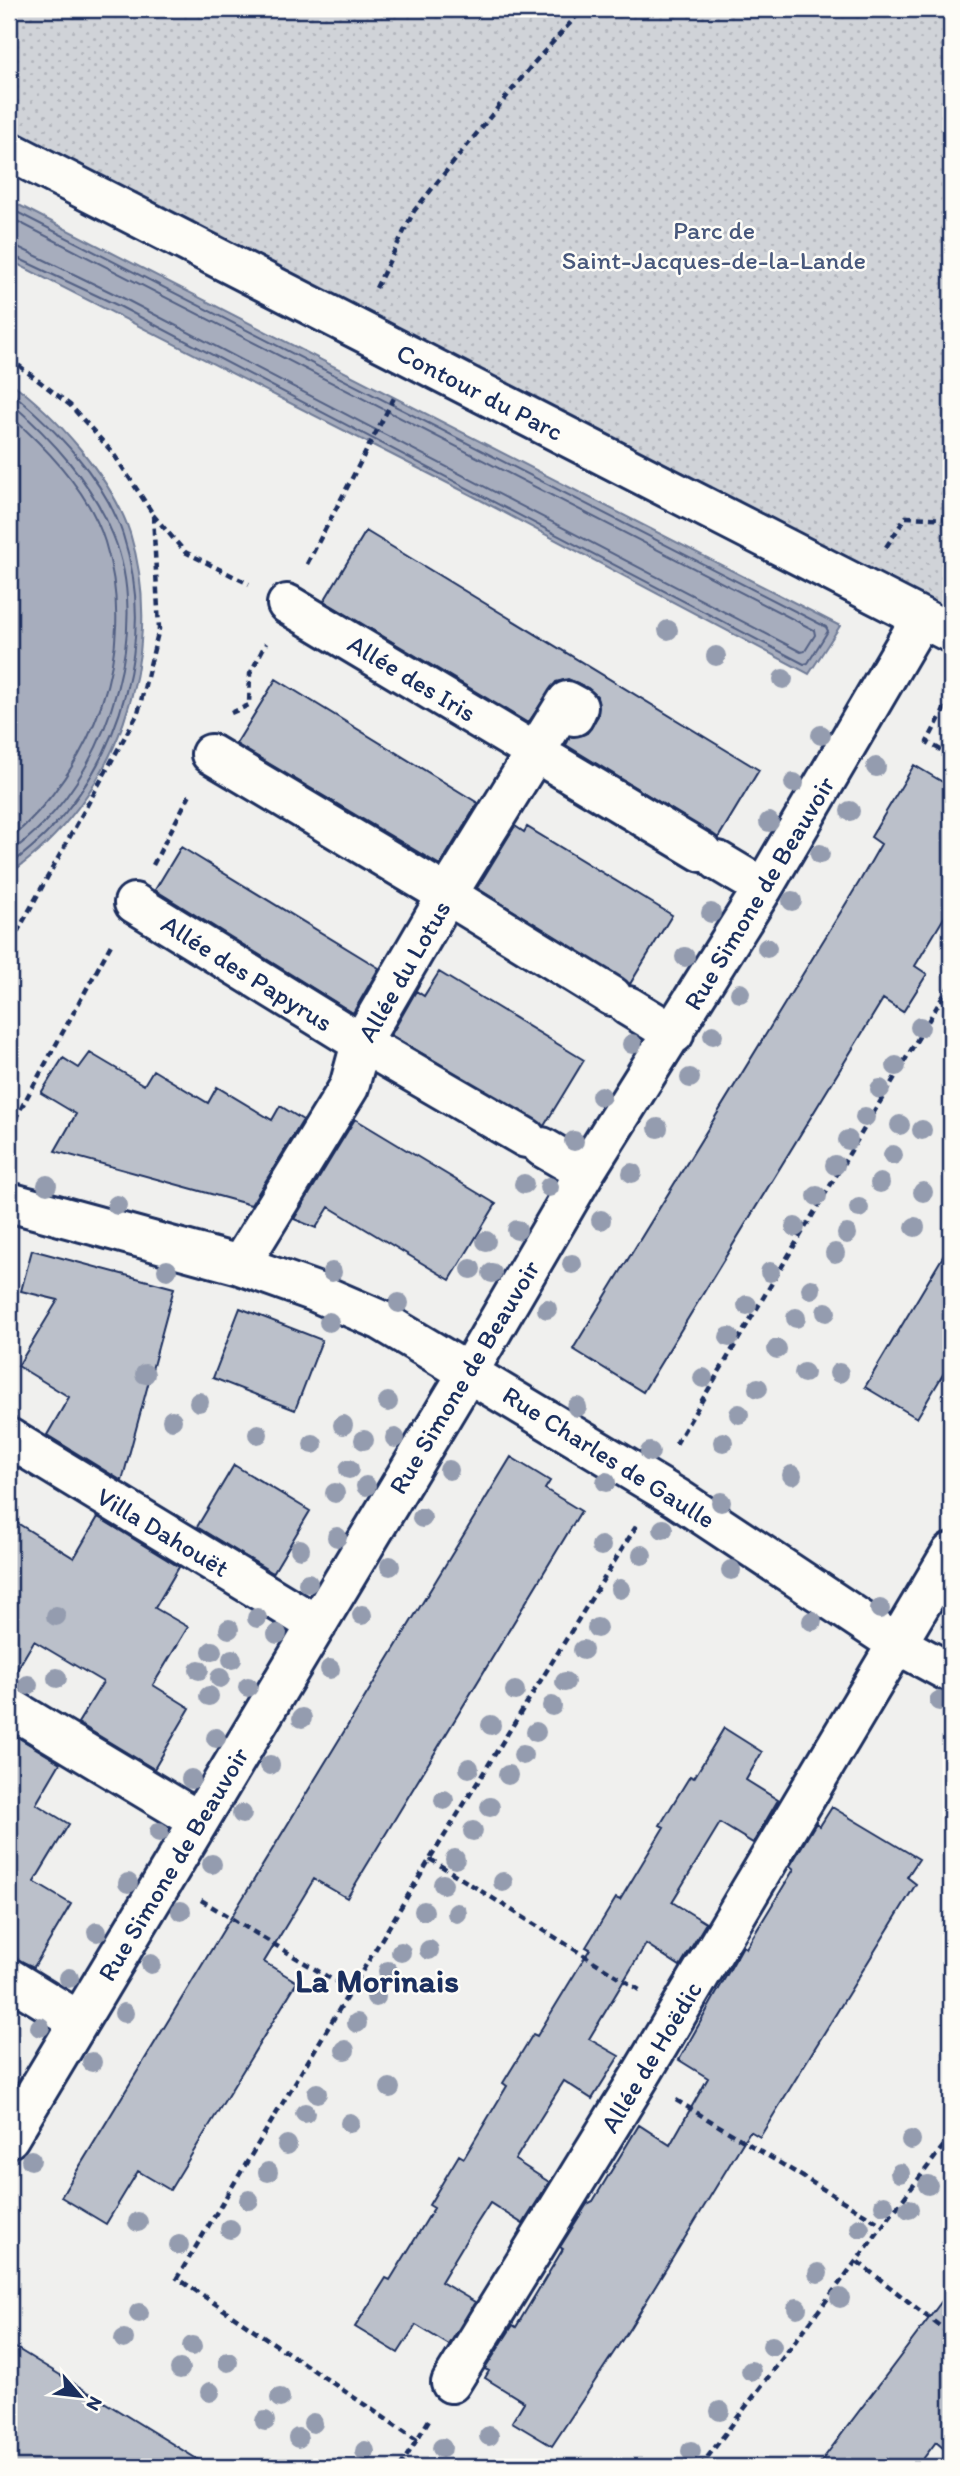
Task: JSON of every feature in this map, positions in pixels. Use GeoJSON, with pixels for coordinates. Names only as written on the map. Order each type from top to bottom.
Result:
{"type":"FeatureCollection","features":[{"type":"Feature","properties":{"kind":"street","name":"Contour du Parc"},"geometry":{"type":"LineString","coordinates":[[9,151],[936,626]]}},
{"type":"Feature","properties":{"kind":"street","name":"Allée des Iris"},"geometry":{"type":"LineString","coordinates":[[287,604],[556,743],[710,856],[763,888]]}},
{"type":"Feature","properties":{"kind":"street","name":"Rue Simone de Beauvoir"},"geometry":{"type":"LineString","coordinates":[[9,2138],[469,1371],[585,1172],[674,1034],[763,888],[936,626]]}},
{"type":"Feature","properties":{"kind":"street","name":"Allée du Lotus"},"geometry":{"type":"LineString","coordinates":[[245,1266],[372,1049],[455,900],[556,743]]}},
{"type":"Feature","properties":{"kind":"street"},"geometry":{"type":"LineString","coordinates":[[211,754],[674,1034]]}},
{"type":"Feature","properties":{"kind":"street","name":"Allée des Papyrus"},"geometry":{"type":"LineString","coordinates":[[134,903],[372,1049],[585,1172]]}},
{"type":"Feature","properties":{"kind":"street","name":"Rue Charles de Gaulle"},"geometry":{"type":"LineString","coordinates":[[9,1202],[245,1266],[380,1320],[653,1483],[898,1644],[951,1673]]}},
{"type":"Feature","properties":{"kind":"street","name":"Villa Dahouët"},"geometry":{"type":"LineString","coordinates":[[9,1438],[317,1625]]}},
{"type":"Feature","properties":{"kind":"street","name":"Allée de Hoëdic"},"geometry":{"type":"LineString","coordinates":[[451,2383],[639,2078],[951,1553]]}},
{"type":"Feature","properties":{"kind":"street"},"geometry":{"type":"LineString","coordinates":[[9,1707],[199,1821]]}},
{"type":"Feature","properties":{"kind":"street"},"geometry":{"type":"LineString","coordinates":[[9,1978],[79,2021]]}},
{"type":"Feature","properties":{"kind":"path"},"geometry":{"type":"LineString","coordinates":[[355,328],[414,211],[533,64],[583,9]]}},
{"type":"Feature","properties":{"kind":"path"},"geometry":{"type":"LineString","coordinates":[[9,358],[70,405],[113,453],[153,514],[185,552],[287,604]]}},
{"type":"Feature","properties":{"kind":"path"},"geometry":{"type":"LineString","coordinates":[[9,947],[138,713],[159,629],[153,514]]}},
{"type":"Feature","properties":{"kind":"path"},"geometry":{"type":"LineString","coordinates":[[886,547],[906,517],[951,519]]}},
{"type":"Feature","properties":{"kind":"path"},"geometry":{"type":"LineString","coordinates":[[951,697],[926,742],[951,756]]}},
{"type":"Feature","properties":{"kind":"path"},"geometry":{"type":"LineString","coordinates":[[417,2440],[177,2278],[430,1859],[636,1528],[653,1483],[951,983]]}},
{"type":"Feature","properties":{"kind":"path"},"geometry":{"type":"LineString","coordinates":[[430,1859],[677,2013]]}},
{"type":"Feature","properties":{"kind":"path"},"geometry":{"type":"LineString","coordinates":[[165,1878],[351,1991]]}},
{"type":"Feature","properties":{"kind":"path"},"geometry":{"type":"LineString","coordinates":[[639,2078],[884,2226]]}},
{"type":"Feature","properties":{"kind":"path"},"geometry":{"type":"LineString","coordinates":[[700,2467],[951,2136]]}},
{"type":"Feature","properties":{"kind":"path"},"geometry":{"type":"LineString","coordinates":[[858,2262],[951,2334]]}},
{"type":"Feature","properties":{"kind":"path"},"geometry":{"type":"LineString","coordinates":[[400,2467],[451,2383]]}},
{"type":"Feature","properties":{"kind":"green space","name":"Parc de Saint-Jacques-de-la-Lande"},"geometry":{"type":"Polygon","coordinates":[[[9,9],[951,9],[951,633],[9,151],[9,9]]]}},
{"type":"Feature","properties":{"kind":"water"},"geometry":{"type":"Polygon","coordinates":[[[9,200],[840,626],[809,674],[471,495],[9,260],[9,200]]]}},
{"type":"Feature","properties":{"kind":"water"},"geometry":{"type":"Polygon","coordinates":[[[9,381],[63,429],[96,469],[122,512],[130,533],[140,580],[142,628],[136,676],[123,723],[104,767],[78,808],[46,844],[9,874],[9,381]]]}},
{"type":"Feature","properties":{"kind":"building"},"geometry":{"type":"Polygon","coordinates":[[[366,531],[759,770],[718,838],[566,745],[570,737],[587,733],[598,716],[597,696],[588,688],[568,679],[556,682],[528,723],[324,601],[366,531]]]}},
{"type":"Feature","properties":{"kind":"building"},"geometry":{"type":"Polygon","coordinates":[[[276,679],[478,803],[440,865],[236,744],[276,679]]]}},
{"type":"Feature","properties":{"kind":"building"},"geometry":{"type":"Polygon","coordinates":[[[914,765],[951,787],[951,906],[915,966],[927,974],[903,1012],[883,999],[643,1392],[573,1349],[861,879],[881,844],[871,837],[914,765]]]}},
{"type":"Feature","properties":{"kind":"building"},"geometry":{"type":"Polygon","coordinates":[[[515,826],[524,832],[527,827],[672,915],[630,984],[477,888],[515,826]]]}},
{"type":"Feature","properties":{"kind":"building"},"geometry":{"type":"Polygon","coordinates":[[[181,847],[379,968],[353,1013],[155,890],[181,847]]]}},
{"type":"Feature","properties":{"kind":"building"},"geometry":{"type":"Polygon","coordinates":[[[439,972],[584,1060],[544,1126],[391,1035],[416,991],[424,996],[439,972]]]}},
{"type":"Feature","properties":{"kind":"building"},"geometry":{"type":"Polygon","coordinates":[[[90,1053],[144,1085],[153,1070],[208,1103],[217,1087],[272,1120],[280,1106],[303,1120],[251,1205],[55,1151],[76,1114],[41,1093],[63,1058],[79,1068],[90,1053]]]}},
{"type":"Feature","properties":{"kind":"building"},"geometry":{"type":"Polygon","coordinates":[[[355,1119],[496,1204],[450,1280],[329,1207],[316,1228],[294,1219],[355,1119]]]}},
{"type":"Feature","properties":{"kind":"building"},"geometry":{"type":"Polygon","coordinates":[[[951,1243],[951,1361],[917,1418],[865,1387],[951,1243]]]}},
{"type":"Feature","properties":{"kind":"building"},"geometry":{"type":"Polygon","coordinates":[[[32,1250],[174,1288],[122,1481],[47,1435],[69,1397],[18,1366],[58,1300],[21,1291],[32,1250]]]}},
{"type":"Feature","properties":{"kind":"building"},"geometry":{"type":"Polygon","coordinates":[[[240,1308],[322,1340],[295,1410],[213,1378],[240,1308]]]}},
{"type":"Feature","properties":{"kind":"building"},"geometry":{"type":"Polygon","coordinates":[[[511,1457],[550,1481],[545,1489],[581,1511],[347,1898],[314,1879],[264,1962],[297,1982],[170,2190],[138,2171],[106,2224],[61,2197],[511,1457]]]}},
{"type":"Feature","properties":{"kind":"building"},"geometry":{"type":"Polygon","coordinates":[[[234,1465],[310,1511],[273,1573],[197,1527],[234,1465]]]}},
{"type":"Feature","properties":{"kind":"building"},"geometry":{"type":"Polygon","coordinates":[[[98,1517],[179,1567],[155,1608],[188,1627],[153,1685],[190,1708],[154,1769],[78,1723],[103,1682],[34,1641],[9,1683],[9,1518],[74,1558],[98,1517]]]}},
{"type":"Feature","properties":{"kind":"building"},"geometry":{"type":"Polygon","coordinates":[[[724,1728],[762,1752],[746,1780],[778,1800],[753,1843],[720,1823],[672,1902],[706,1923],[680,1966],[646,1944],[589,2039],[619,2056],[592,2099],[564,2081],[515,2160],[549,2182],[523,2224],[490,2203],[465,2242],[441,2282],[475,2302],[449,2345],[416,2325],[398,2353],[355,2327],[386,2278],[390,2280],[434,2208],[429,2205],[459,2155],[464,2158],[507,2086],[503,2083],[533,2034],[537,2036],[590,1949],[586,1947],[616,1898],[620,1900],[664,1827],[660,1825],[690,1776],[694,1778],[724,1728]]]}},
{"type":"Feature","properties":{"kind":"building"},"geometry":{"type":"Polygon","coordinates":[[[9,1732],[60,1763],[36,1804],[69,1824],[34,1882],[71,1904],[34,1967],[9,1956],[9,1732]]]}},
{"type":"Feature","properties":{"kind":"building"},"geometry":{"type":"Polygon","coordinates":[[[832,1807],[919,1859],[907,1877],[916,1884],[760,2137],[750,2131],[630,2328],[552,2446],[512,2422],[524,2402],[485,2378],[489,2371],[485,2369],[513,2325],[516,2327],[563,2249],[560,2247],[587,2204],[593,2201],[639,2125],[670,2145],[708,2078],[679,2060],[743,1946],[746,1948],[794,1869],[790,1866],[816,1823],[820,1826],[832,1807]]]}},
{"type":"Feature","properties":{"kind":"building"},"geometry":{"type":"Polygon","coordinates":[[[951,2289],[951,2455],[936,2442],[917,2467],[817,2467],[951,2289]]]}},
{"type":"Feature","properties":{"kind":"building"},"geometry":{"type":"Polygon","coordinates":[[[9,2344],[21,2351],[210,2467],[9,2467],[9,2344]]]}},
{"type":"Feature","properties":{"kind":"district","name":"La Morinais"},"geometry":{"type":"Point","coordinates":[377,1980]}}]}
